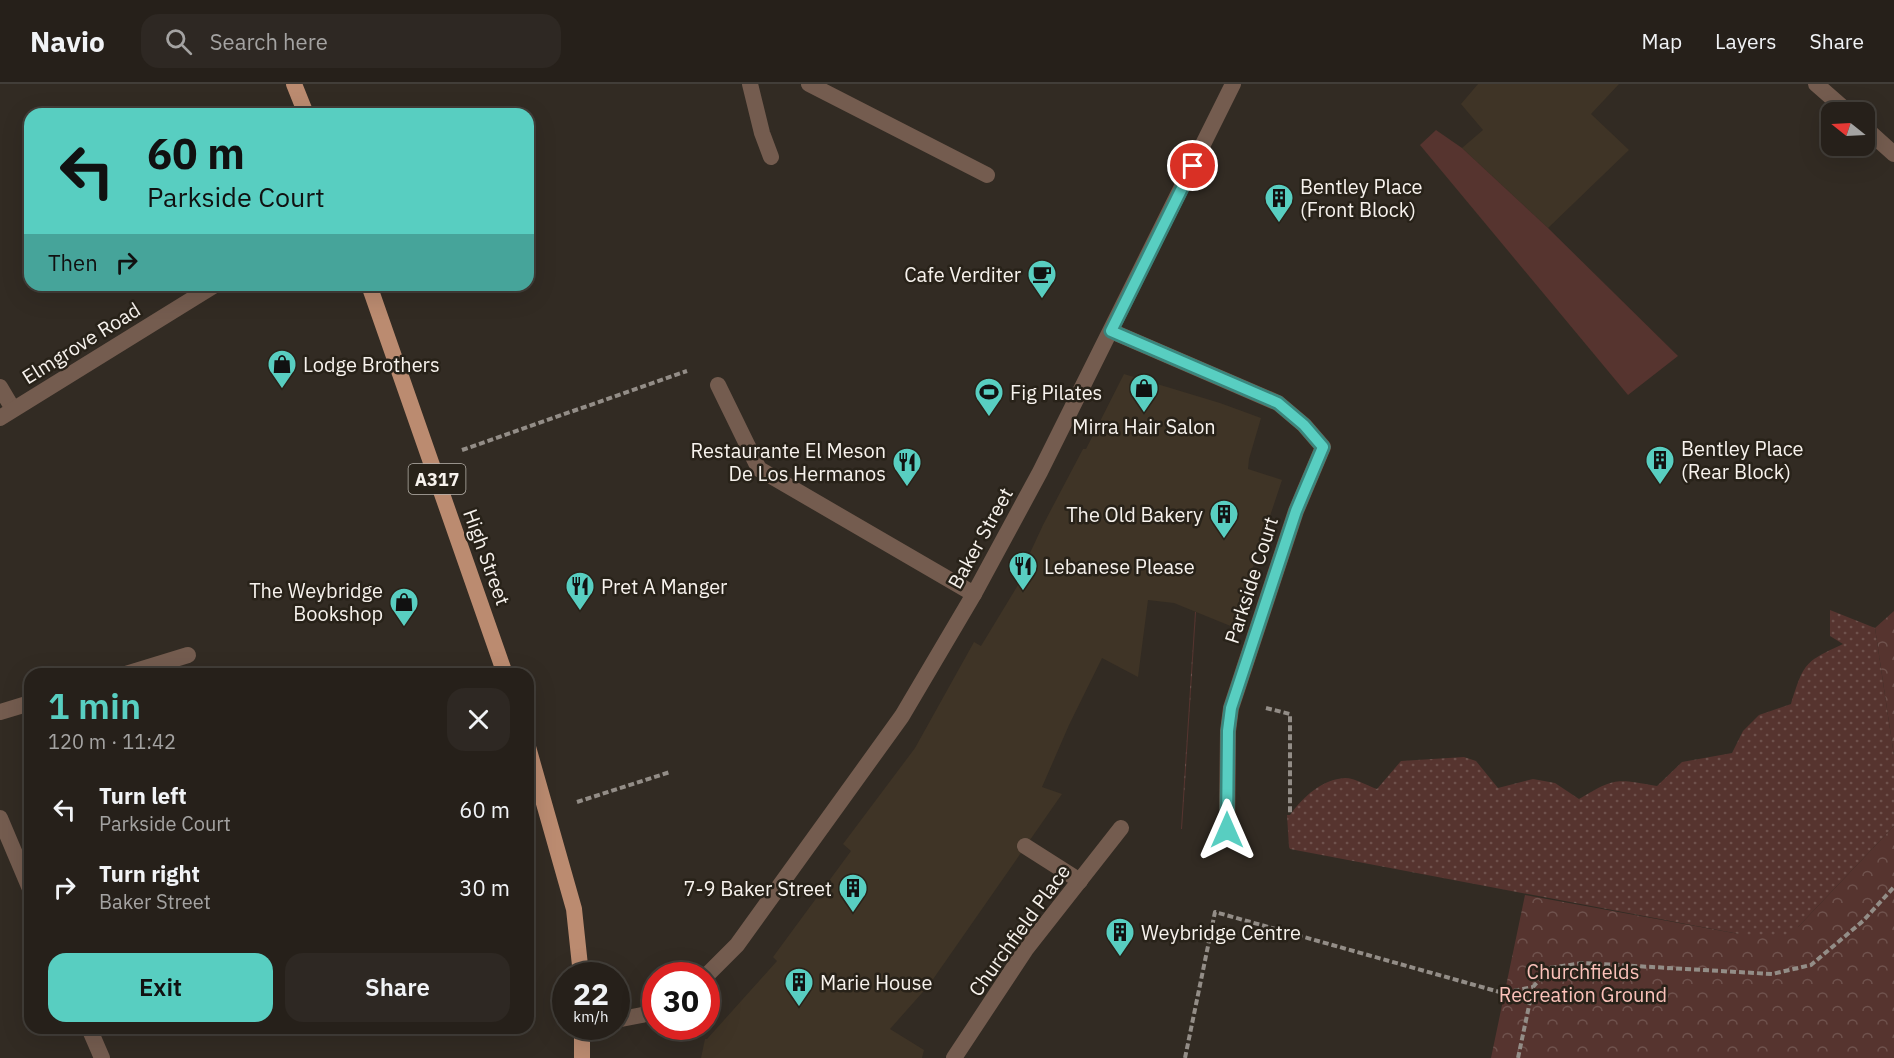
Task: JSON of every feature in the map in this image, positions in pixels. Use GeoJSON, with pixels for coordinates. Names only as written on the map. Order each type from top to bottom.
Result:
{"type":"FeatureCollection","features":[{"type":"Feature","properties":{"kind":"main road"},"geometry":{"type":"LineString","coordinates":[[294,84],[304,108]]}},
{"type":"Feature","properties":{"kind":"main road","name":"High Street"},"geometry":{"type":"LineString","coordinates":[[371,291],[503,668]]}},
{"type":"Feature","properties":{"kind":"main road"},"geometry":{"type":"LineString","coordinates":[[534,768],[573,909],[579,962]]}},
{"type":"Feature","properties":{"kind":"main road"},"geometry":{"type":"LineString","coordinates":[[582,1058],[583,1040]]}},
{"type":"Feature","properties":{"kind":"street"},"geometry":{"type":"LineString","coordinates":[[750,84],[762,133],[771,157]]}},
{"type":"Feature","properties":{"kind":"street"},"geometry":{"type":"LineString","coordinates":[[809,84],[987,175]]}},
{"type":"Feature","properties":{"kind":"street","name":"Baker Street"},"geometry":{"type":"LineString","coordinates":[[720,962],[737,945],[902,716],[974,594],[1040,472],[1233,84]]}},
{"type":"Feature","properties":{"kind":"street"},"geometry":{"type":"LineString","coordinates":[[1816,84],[1837,102]]}},
{"type":"Feature","properties":{"kind":"street"},"geometry":{"type":"LineString","coordinates":[[1875,137],[1894,154]]}},
{"type":"Feature","properties":{"kind":"street","name":"Elmgrove Road"},"geometry":{"type":"LineString","coordinates":[[7,413],[205,291]]}},
{"type":"Feature","properties":{"kind":"street","name":"Parkside Court"},"geometry":{"type":"LineString","coordinates":[[1111,331],[1278,403],[1304,425],[1323,447],[1296,511],[1234,698],[1228,731],[1227,830]]}},
{"type":"Feature","properties":{"kind":"street"},"geometry":{"type":"LineString","coordinates":[[718,385],[759,469],[974,594]]}},
{"type":"Feature","properties":{"kind":"street"},"geometry":{"type":"LineString","coordinates":[[0,387],[7,413]]}},
{"type":"Feature","properties":{"kind":"street"},"geometry":{"type":"LineString","coordinates":[[145,668],[188,654]]}},
{"type":"Feature","properties":{"kind":"street"},"geometry":{"type":"LineString","coordinates":[[0,712],[24,705]]}},
{"type":"Feature","properties":{"kind":"street"},"geometry":{"type":"LineString","coordinates":[[0,818],[24,875]]}},
{"type":"Feature","properties":{"kind":"street","name":"Churchfield Place"},"geometry":{"type":"LineString","coordinates":[[954,1058],[1026,949],[1121,828]]}},
{"type":"Feature","properties":{"kind":"street"},"geometry":{"type":"LineString","coordinates":[[1025,846],[1080,881]]}},
{"type":"Feature","properties":{"kind":"street"},"geometry":{"type":"LineString","coordinates":[[92,1034],[102,1058]]}},
{"type":"Feature","properties":{"kind":"path"},"geometry":{"type":"LineString","coordinates":[[431,460],[686,371],[718,385]]}},
{"type":"Feature","properties":{"kind":"path"},"geometry":{"type":"LineString","coordinates":[[1234,698],[1290,714],[1290,815]]}},
{"type":"Feature","properties":{"kind":"path"},"geometry":{"type":"LineString","coordinates":[[546,811],[597,797],[670,772]]}},
{"type":"Feature","properties":{"kind":"path"},"geometry":{"type":"LineString","coordinates":[[1518,1058],[1533,987],[1549,968],[1583,963],[1772,974],[1811,965],[1863,921],[1894,887]]}},
{"type":"Feature","properties":{"kind":"path"},"geometry":{"type":"LineString","coordinates":[[1185,1058],[1215,912],[1503,993],[1533,987]]}},
{"type":"Feature","properties":{"kind":"shaded area"},"geometry":{"type":"Polygon","coordinates":[[[1478,84],[1619,84],[1591,114],[1629,150],[1548,228],[1462,148],[1483,130],[1461,104],[1478,84]]]}},
{"type":"Feature","properties":{"kind":"shaded area"},"geometry":{"type":"Polygon","coordinates":[[[1124,374],[1261,418],[1248,469],[1282,480],[1233,627],[1174,603],[1148,600],[1138,677],[1102,658],[1042,787],[1062,794],[929,985],[890,1029],[924,1050],[922,1058],[701,1058],[705,1040],[720,1040],[720,1025],[777,961],[773,957],[851,851],[843,844],[915,748],[974,642],[981,646],[1035,557],[1030,553],[1043,525],[1083,449],[1086,449],[1124,374]]]}},
{"type":"Feature","properties":{"kind":"green space"},"geometry":{"type":"Polygon","coordinates":[[[1436,130],[1462,148],[1548,228],[1678,356],[1628,395],[1420,145],[1436,130]]]}},
{"type":"Feature","properties":{"kind":"green space"},"geometry":{"type":"Polygon","coordinates":[[[1830,610],[1875,628],[1894,756],[1894,826],[1798,927],[1785,936],[1739,934],[1289,847],[1287,815],[1290,815],[1314,790],[1321,785],[1345,778],[1377,789],[1401,761],[1464,757],[1476,761],[1498,788],[1533,779],[1555,783],[1579,799],[1609,783],[1624,781],[1657,786],[1682,762],[1732,753],[1743,731],[1759,715],[1791,704],[1807,665],[1820,655],[1843,644],[1830,636],[1830,610]]]}},
{"type":"Feature","properties":{"kind":"green space"},"geometry":{"type":"Polygon","coordinates":[[[1894,611],[1894,756],[1875,628],[1894,611]]]}},
{"type":"Feature","properties":{"kind":"green space"},"geometry":{"type":"Polygon","coordinates":[[[1195,612],[1196,612],[1181,829],[1195,612]]]}},
{"type":"Feature","properties":{"kind":"green space","name":"Churchfields Recreation Ground"},"geometry":{"type":"Polygon","coordinates":[[[1894,826],[1894,1058],[1491,1058],[1525,895],[1739,934],[1798,927],[1894,826]]]}},
{"type":"Feature","properties":{"kind":"place","name":"Bentley Place (Front Block)"},"geometry":{"type":"Point","coordinates":[1279,224]}},
{"type":"Feature","properties":{"kind":"place","name":"Cafe Verditer"},"geometry":{"type":"Point","coordinates":[1042,300]}},
{"type":"Feature","properties":{"kind":"place","name":"Lodge Brothers"},"geometry":{"type":"Point","coordinates":[282,390]}},
{"type":"Feature","properties":{"kind":"place","name":"Mirra Hair Salon"},"geometry":{"type":"Point","coordinates":[1144,414]}},
{"type":"Feature","properties":{"kind":"place","name":"Fig Pilates"},"geometry":{"type":"Point","coordinates":[989,418]}},
{"type":"Feature","properties":{"kind":"place","name":"Bentley Place (Rear Block)"},"geometry":{"type":"Point","coordinates":[1660,486]}},
{"type":"Feature","properties":{"kind":"place","name":"Restaurante El Meson De Los Hermanos"},"geometry":{"type":"Point","coordinates":[907,488]}},
{"type":"Feature","properties":{"kind":"place","name":"The Old Bakery"},"geometry":{"type":"Point","coordinates":[1224,540]}},
{"type":"Feature","properties":{"kind":"place","name":"Lebanese Please"},"geometry":{"type":"Point","coordinates":[1023,592]}},
{"type":"Feature","properties":{"kind":"place","name":"Pret A Manger"},"geometry":{"type":"Point","coordinates":[580,612]}},
{"type":"Feature","properties":{"kind":"place","name":"The Weybridge Bookshop"},"geometry":{"type":"Point","coordinates":[404,628]}},
{"type":"Feature","properties":{"kind":"place","name":"7-9 Baker Street"},"geometry":{"type":"Point","coordinates":[853,914]}},
{"type":"Feature","properties":{"kind":"place","name":"Weybridge Centre"},"geometry":{"type":"Point","coordinates":[1120,958]}},
{"type":"Feature","properties":{"kind":"place","name":"Marie House"},"geometry":{"type":"Point","coordinates":[799,1008]}},
{"type":"Feature","properties":{"kind":"route"},"geometry":{"type":"LineString","coordinates":[[1193,166],[1111,331],[1278,403],[1304,425],[1323,447],[1296,511],[1231,708],[1228,731],[1227,830]]}}]}
